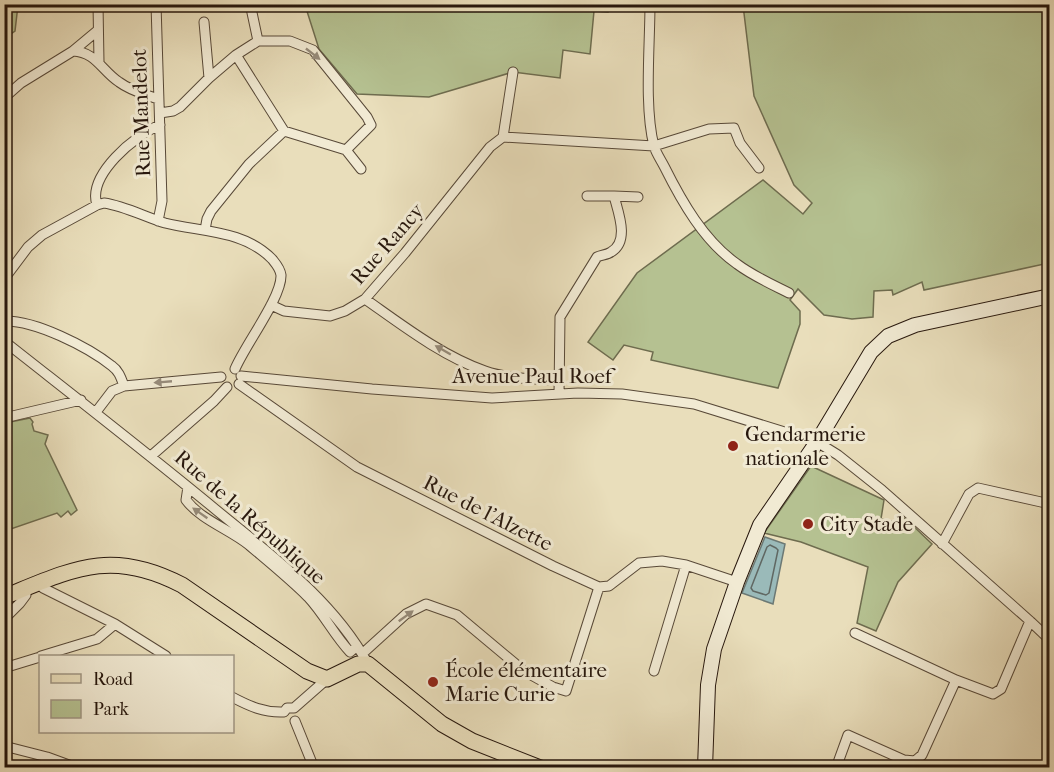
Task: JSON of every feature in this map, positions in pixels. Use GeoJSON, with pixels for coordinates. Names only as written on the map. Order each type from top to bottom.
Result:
{"type":"FeatureCollection","features":[{"type":"Feature","properties":{"kind":"main road"},"geometry":{"type":"LineString","coordinates":[[705,768],[708,685],[714,649],[737,582],[760,525],[817,442],[871,351],[888,336],[915,325],[1050,296]]}},
{"type":"Feature","properties":{"kind":"main road"},"geometry":{"type":"LineString","coordinates":[[4,597],[88,566],[112,564],[137,567],[160,574],[182,585],[307,671],[327,680],[358,664],[359,654]]}},
{"type":"Feature","properties":{"kind":"main road"},"geometry":{"type":"LineString","coordinates":[[359,654],[442,724],[472,741],[540,768]]}},
{"type":"Feature","properties":{"kind":"street"},"geometry":{"type":"LineString","coordinates":[[98,4],[99,62]]}},
{"type":"Feature","properties":{"kind":"street","name":"Rue Mandelot"},"geometry":{"type":"LineString","coordinates":[[156,4],[162,201],[158,221]]}},
{"type":"Feature","properties":{"kind":"street"},"geometry":{"type":"LineString","coordinates":[[650,4],[649,107],[654,146],[678,194],[719,249],[736,264],[789,293]]}},
{"type":"Feature","properties":{"kind":"street"},"geometry":{"type":"LineString","coordinates":[[251,8],[258,41]]}},
{"type":"Feature","properties":{"kind":"street"},"geometry":{"type":"LineString","coordinates":[[204,22],[209,78]]}},
{"type":"Feature","properties":{"kind":"street"},"geometry":{"type":"LineString","coordinates":[[4,98],[21,83],[73,51],[97,31]]}},
{"type":"Feature","properties":{"kind":"street"},"geometry":{"type":"LineString","coordinates":[[159,113],[180,107],[236,55],[258,41],[290,41],[313,50],[368,117],[371,125],[346,150]]}},
{"type":"Feature","properties":{"kind":"street"},"geometry":{"type":"LineString","coordinates":[[73,51],[82,51],[99,62],[116,81],[130,90],[158,99]]}},
{"type":"Feature","properties":{"kind":"street"},"geometry":{"type":"LineString","coordinates":[[236,55],[284,131],[346,150],[361,169]]}},
{"type":"Feature","properties":{"kind":"street"},"geometry":{"type":"LineString","coordinates":[[513,72],[503,137],[654,146],[709,129],[734,128],[740,143],[759,168]]}},
{"type":"Feature","properties":{"kind":"street"},"geometry":{"type":"LineString","coordinates":[[97,205],[96,189],[119,151],[146,130],[160,124]]}},
{"type":"Feature","properties":{"kind":"street"},"geometry":{"type":"LineString","coordinates":[[205,230],[207,219],[249,164],[284,131]]}},
{"type":"Feature","properties":{"kind":"street","name":"Rue Rancy"},"geometry":{"type":"LineString","coordinates":[[271,305],[284,311],[330,316],[345,311],[365,299],[405,254],[490,147],[503,137]]}},
{"type":"Feature","properties":{"kind":"street"},"geometry":{"type":"LineString","coordinates":[[587,196],[638,197]]}},
{"type":"Feature","properties":{"kind":"street"},"geometry":{"type":"LineString","coordinates":[[559,394],[560,317],[597,257],[612,252],[618,245],[622,233],[614,196]]}},
{"type":"Feature","properties":{"kind":"street"},"geometry":{"type":"LineString","coordinates":[[4,279],[28,247],[42,235],[97,205],[111,204],[158,221],[227,234],[243,240],[263,252],[279,267],[281,276],[279,288],[235,387],[227,387],[221,381],[225,370],[238,376]]}},
{"type":"Feature","properties":{"kind":"street"},"geometry":{"type":"LineString","coordinates":[[365,299],[409,330],[463,361],[486,371],[534,379],[559,380]]}},
{"type":"Feature","properties":{"kind":"street"},"geometry":{"type":"LineString","coordinates":[[4,321],[32,326],[63,337],[113,366],[124,386]]}},
{"type":"Feature","properties":{"kind":"street","name":"Rue de la République"},"geometry":{"type":"LineString","coordinates":[[4,341],[96,411],[303,582],[359,654]]}},
{"type":"Feature","properties":{"kind":"street"},"geometry":{"type":"LineString","coordinates":[[96,411],[112,391],[124,386],[221,376]]}},
{"type":"Feature","properties":{"kind":"street","name":"Avenue Paul Roef"},"geometry":{"type":"LineString","coordinates":[[238,376],[492,398],[602,393],[694,404],[817,442],[838,455],[882,490],[1048,636]]}},
{"type":"Feature","properties":{"kind":"street","name":"Rue de l'Alzette"},"geometry":{"type":"LineString","coordinates":[[238,376],[357,467],[599,587]]}},
{"type":"Feature","properties":{"kind":"street"},"geometry":{"type":"LineString","coordinates":[[534,379],[534,396]]}},
{"type":"Feature","properties":{"kind":"street"},"geometry":{"type":"LineString","coordinates":[[151,456],[227,387]]}},
{"type":"Feature","properties":{"kind":"street"},"geometry":{"type":"LineString","coordinates":[[4,418],[81,400]]}},
{"type":"Feature","properties":{"kind":"street"},"geometry":{"type":"LineString","coordinates":[[942,544],[969,494],[978,488],[1050,504]]}},
{"type":"Feature","properties":{"kind":"street"},"geometry":{"type":"LineString","coordinates":[[359,654],[406,614],[426,604],[457,615],[524,671],[553,687],[566,691],[599,587],[609,586],[639,563],[662,561],[687,565],[737,582]]}},
{"type":"Feature","properties":{"kind":"street"},"geometry":{"type":"LineString","coordinates":[[654,671],[687,565]]}},
{"type":"Feature","properties":{"kind":"street"},"geometry":{"type":"LineString","coordinates":[[41,582],[43,588],[115,624],[163,655]]}},
{"type":"Feature","properties":{"kind":"street"},"geometry":{"type":"LineString","coordinates":[[4,619],[26,595],[25,589]]}},
{"type":"Feature","properties":{"kind":"street"},"geometry":{"type":"LineString","coordinates":[[855,633],[956,681],[993,694],[1001,689],[1030,621]]}},
{"type":"Feature","properties":{"kind":"street"},"geometry":{"type":"LineString","coordinates":[[47,655],[97,639],[115,624]]}},
{"type":"Feature","properties":{"kind":"street"},"geometry":{"type":"LineString","coordinates":[[4,668],[39,658]]}},
{"type":"Feature","properties":{"kind":"street"},"geometry":{"type":"LineString","coordinates":[[234,698],[270,713],[284,712],[287,708],[294,708],[327,680]]}},
{"type":"Feature","properties":{"kind":"street"},"geometry":{"type":"LineString","coordinates":[[836,768],[848,735],[904,760],[915,761],[922,755],[956,681]]}},
{"type":"Feature","properties":{"kind":"street"},"geometry":{"type":"LineString","coordinates":[[294,708],[298,716],[295,721]]}},
{"type":"Feature","properties":{"kind":"street"},"geometry":{"type":"LineString","coordinates":[[284,712],[286,721],[295,721]]}},
{"type":"Feature","properties":{"kind":"street"},"geometry":{"type":"LineString","coordinates":[[295,721],[314,768]]}},
{"type":"Feature","properties":{"kind":"street"},"geometry":{"type":"LineString","coordinates":[[4,746],[47,757],[77,768]]}},
{"type":"Feature","properties":{"kind":"green space"},"geometry":{"type":"Polygon","coordinates":[[[5,4],[18,5],[15,31],[5,38],[5,4]]]}},
{"type":"Feature","properties":{"kind":"green space"},"geometry":{"type":"Polygon","coordinates":[[[305,5],[609,5],[608,12],[594,11],[590,54],[563,50],[560,78],[513,72],[429,97],[357,94],[319,49],[305,5]]]}},
{"type":"Feature","properties":{"kind":"green space"},"geometry":{"type":"Polygon","coordinates":[[[743,5],[1049,5],[1049,263],[924,290],[922,282],[893,295],[892,290],[874,291],[873,317],[852,319],[824,315],[798,289],[790,300],[800,311],[800,324],[778,388],[651,360],[653,352],[624,345],[613,360],[588,342],[637,273],[763,180],[803,214],[812,203],[794,185],[754,96],[743,5]]]}},
{"type":"Feature","properties":{"kind":"green space"},"geometry":{"type":"Polygon","coordinates":[[[30,418],[34,431],[48,435],[45,444],[77,510],[71,515],[68,511],[61,517],[57,513],[5,531],[5,423],[30,418]]]}},
{"type":"Feature","properties":{"kind":"green space"},"geometry":{"type":"Polygon","coordinates":[[[811,466],[884,500],[881,519],[903,524],[905,518],[932,544],[898,582],[876,631],[857,623],[868,567],[801,542],[764,533],[811,466]]]}},
{"type":"Feature","properties":{"kind":"water"},"geometry":{"type":"Polygon","coordinates":[[[765,537],[785,544],[773,604],[742,593],[765,537]]]}},
{"type":"Feature","properties":{"kind":"place","name":"Gendarmerie nationale"},"geometry":{"type":"Point","coordinates":[733,446]}},
{"type":"Feature","properties":{"kind":"place","name":"City Stade"},"geometry":{"type":"Point","coordinates":[808,524]}},
{"type":"Feature","properties":{"kind":"place","name":"École élémentaire Marie Curie"},"geometry":{"type":"Point","coordinates":[433,682]}}]}
